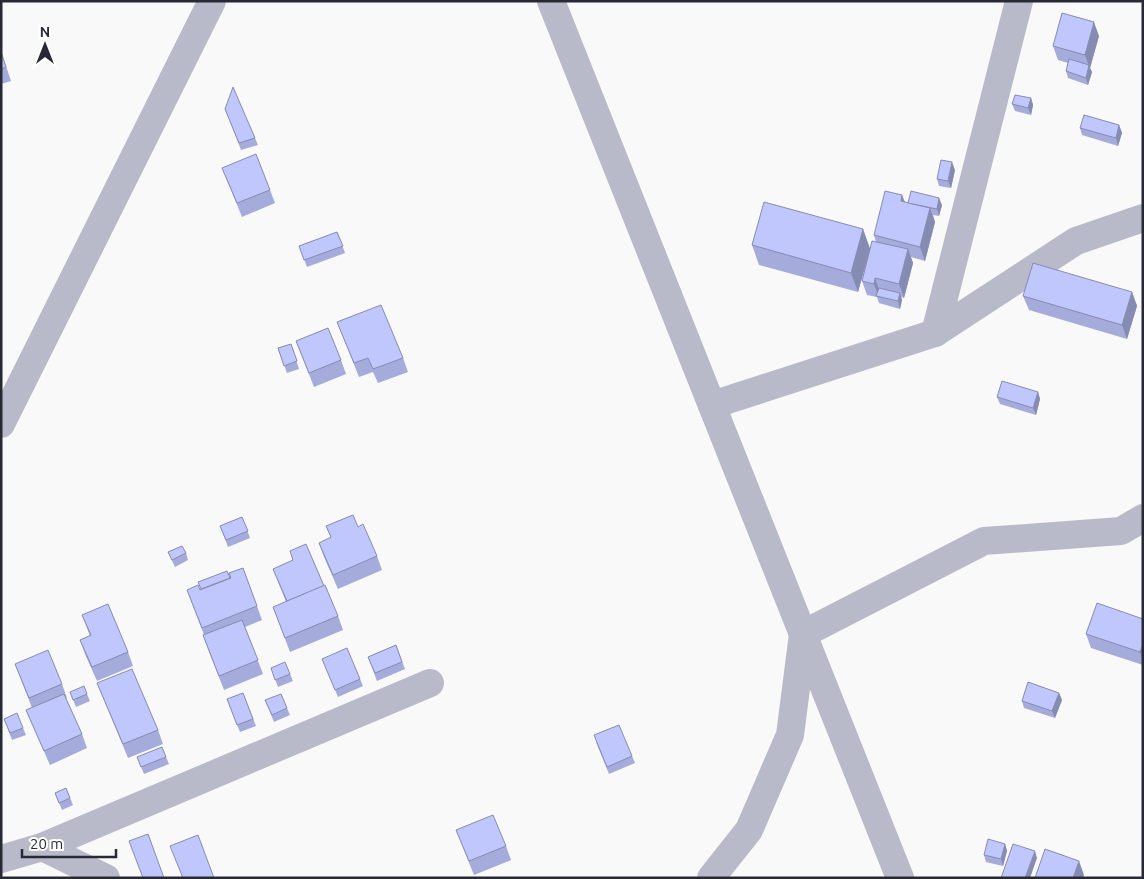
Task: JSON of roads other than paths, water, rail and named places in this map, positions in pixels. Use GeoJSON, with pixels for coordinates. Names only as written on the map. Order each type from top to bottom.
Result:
{"type":"FeatureCollection","features":[{"type":"Feature","properties":{"kind":"street"},"geometry":{"type":"LineString","coordinates":[[1,424],[212,1]]}},
{"type":"Feature","properties":{"kind":"street"},"geometry":{"type":"LineString","coordinates":[[551,1],[900,878]]}},
{"type":"Feature","properties":{"kind":"street"},"geometry":{"type":"LineString","coordinates":[[935,333],[1019,1]]}},
{"type":"Feature","properties":{"kind":"street"},"geometry":{"type":"LineString","coordinates":[[712,405],[935,333],[1076,241],[1143,218]]}},
{"type":"Feature","properties":{"kind":"street"},"geometry":{"type":"LineString","coordinates":[[803,634],[984,542],[1121,530],[1143,518]]}},
{"type":"Feature","properties":{"kind":"street"},"geometry":{"type":"LineString","coordinates":[[711,878],[749,830],[790,735],[803,634]]}},
{"type":"Feature","properties":{"kind":"street"},"geometry":{"type":"LineString","coordinates":[[1,859],[42,847],[430,683]]}},
{"type":"Feature","properties":{"kind":"street"},"geometry":{"type":"LineString","coordinates":[[42,847],[106,878]]}}]}
